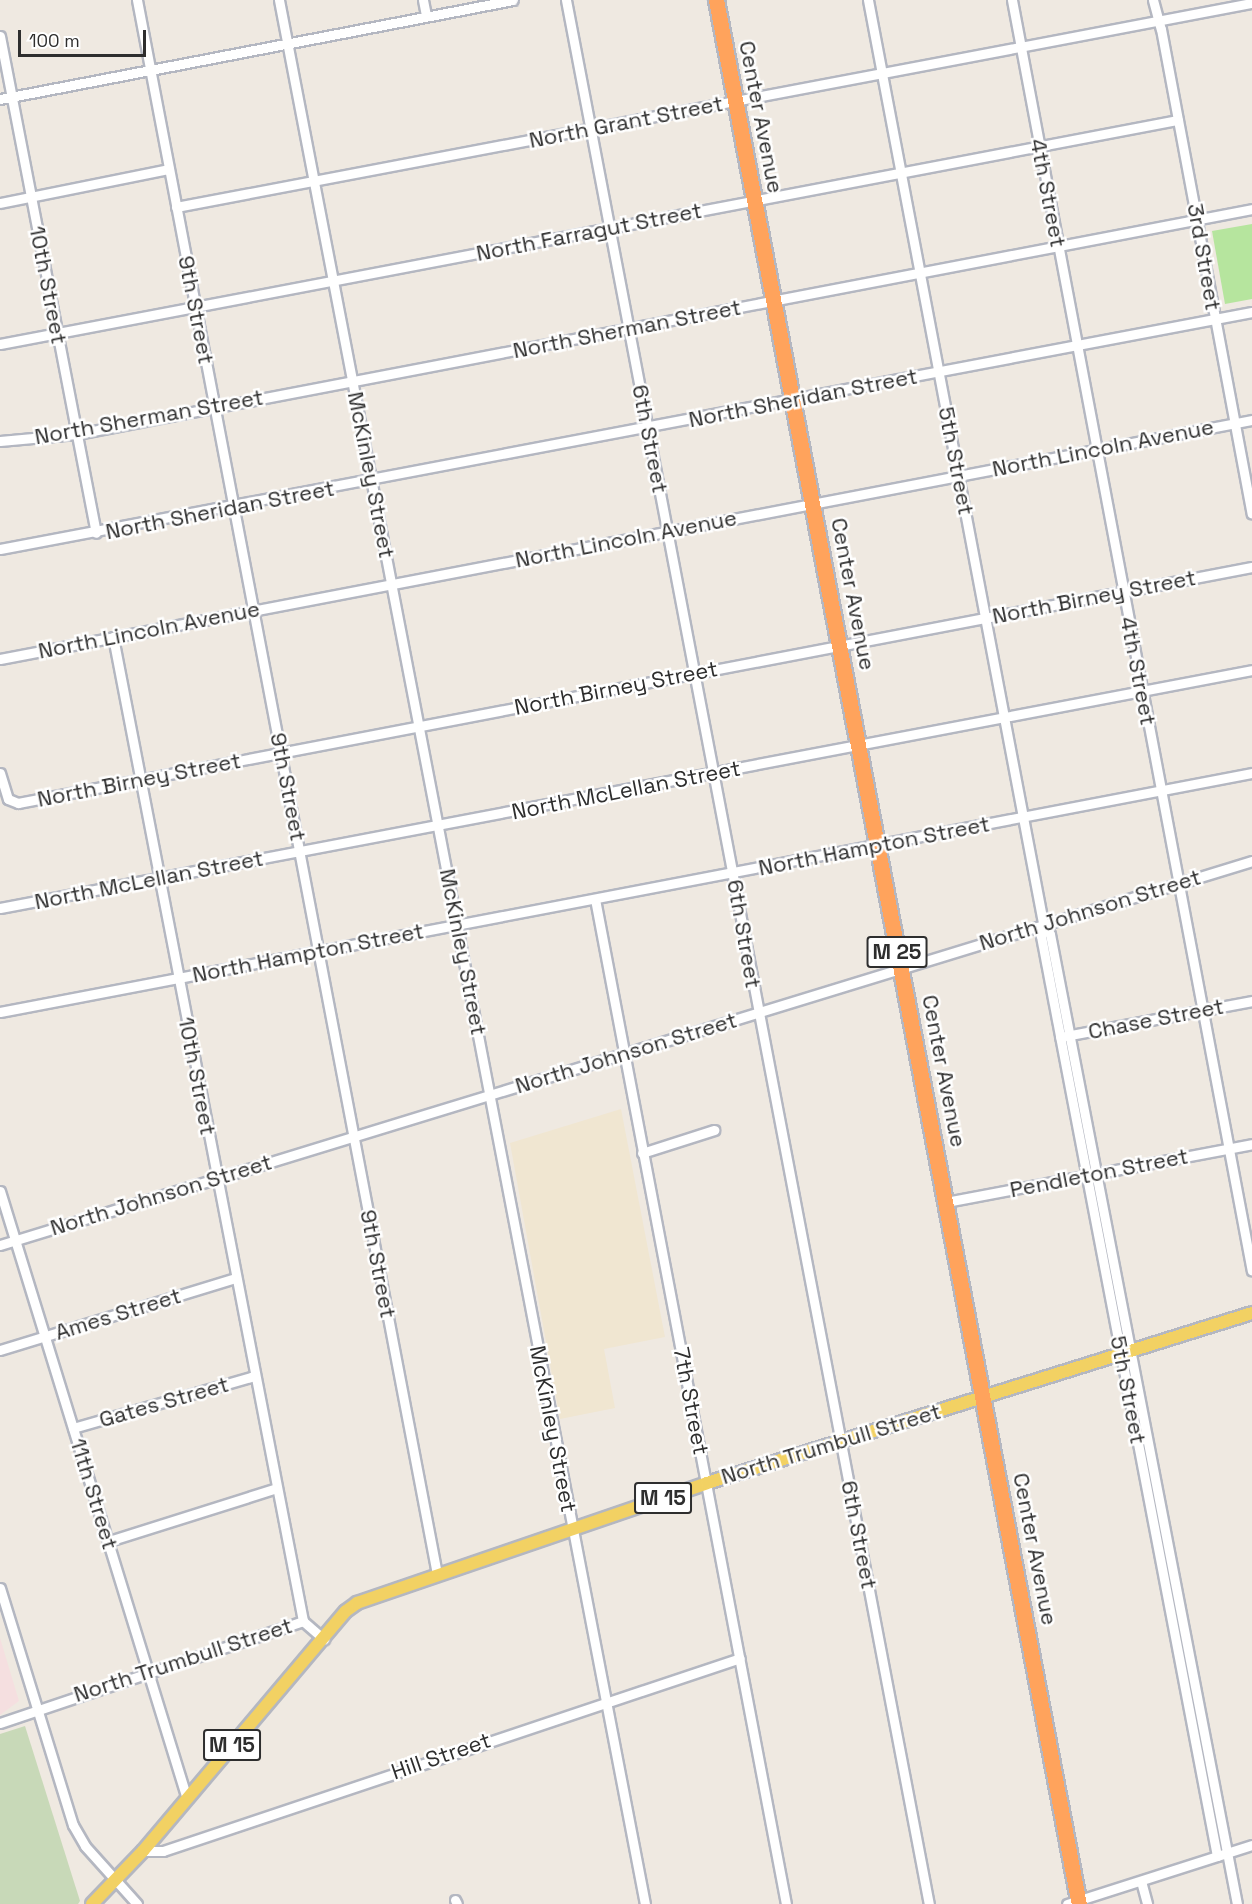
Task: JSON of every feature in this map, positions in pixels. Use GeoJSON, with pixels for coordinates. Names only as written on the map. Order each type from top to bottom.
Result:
{"type":"FeatureCollection","features":[{"type":"Feature","properties":{"kind":"highway","name":"Center Avenue"},"geometry":{"type":"LineString","coordinates":[[716,0],[814,503],[900,969],[983,1398],[1075,1903]]}},
{"type":"Feature","properties":{"kind":"main road","name":"North Trumbull Street"},"geometry":{"type":"LineString","coordinates":[[324,1640],[346,1611],[437,1574],[707,1483],[1252,1313]]}},
{"type":"Feature","properties":{"kind":"main road","name":"M 15"},"geometry":{"type":"LineString","coordinates":[[92,1904],[115,1877],[143,1851],[324,1640]]}},
{"type":"Feature","properties":{"kind":"street","name":"9th Street"},"geometry":{"type":"LineString","coordinates":[[137,0],[437,1574]]}},
{"type":"Feature","properties":{"kind":"street","name":"McKinley Street"},"geometry":{"type":"LineString","coordinates":[[279,0],[645,1904]]}},
{"type":"Feature","properties":{"kind":"street"},"geometry":{"type":"LineString","coordinates":[[423,0],[426,16]]}},
{"type":"Feature","properties":{"kind":"street"},"geometry":{"type":"LineString","coordinates":[[0,99],[513,0]]}},
{"type":"Feature","properties":{"kind":"street","name":"6th Street"},"geometry":{"type":"LineString","coordinates":[[566,0],[929,1904]]}},
{"type":"Feature","properties":{"kind":"street","name":"5th Street"},"geometry":{"type":"LineString","coordinates":[[868,0],[1043,923],[1050,934],[1086,1174],[1125,1351],[1222,1855],[1237,1904]]}},
{"type":"Feature","properties":{"kind":"street","name":"4th Street"},"geometry":{"type":"LineString","coordinates":[[1012,0],[1252,1271]]}},
{"type":"Feature","properties":{"kind":"street","name":"3rd Street"},"geometry":{"type":"LineString","coordinates":[[1153,0],[1198,219],[1252,514]]}},
{"type":"Feature","properties":{"kind":"street","name":"North Grant Street"},"geometry":{"type":"LineString","coordinates":[[176,207],[1252,3]]}},
{"type":"Feature","properties":{"kind":"street","name":"10th Street"},"geometry":{"type":"LineString","coordinates":[[0,36],[96,533]]}},
{"type":"Feature","properties":{"kind":"street","name":"North Farragut Street"},"geometry":{"type":"LineString","coordinates":[[0,344],[1178,120]]}},
{"type":"Feature","properties":{"kind":"street"},"geometry":{"type":"LineString","coordinates":[[0,203],[170,169]]}},
{"type":"Feature","properties":{"kind":"street","name":"North Sherman Street"},"geometry":{"type":"LineString","coordinates":[[0,441],[77,434],[1252,209]]}},
{"type":"Feature","properties":{"kind":"street","name":"North Sheridan Street"},"geometry":{"type":"LineString","coordinates":[[0,549],[234,507],[1252,312]]}},
{"type":"Feature","properties":{"kind":"street","name":"North Lincoln Avenue"},"geometry":{"type":"LineString","coordinates":[[0,659],[1252,420]]}},
{"type":"Feature","properties":{"kind":"street","name":"North Birney Street"},"geometry":{"type":"LineString","coordinates":[[0,773],[8,799],[18,803],[1252,567]]}},
{"type":"Feature","properties":{"kind":"street","name":"10th Street"},"geometry":{"type":"LineString","coordinates":[[113,637],[303,1621]]}},
{"type":"Feature","properties":{"kind":"street","name":"North McLellan Street"},"geometry":{"type":"LineString","coordinates":[[0,908],[1142,693],[1252,670]]}},
{"type":"Feature","properties":{"kind":"street","name":"North Hampton Street"},"geometry":{"type":"LineString","coordinates":[[0,1011],[878,846],[1252,773]]}},
{"type":"Feature","properties":{"kind":"street","name":"North Johnson Street"},"geometry":{"type":"LineString","coordinates":[[0,1245],[1043,923],[1252,861]]}},
{"type":"Feature","properties":{"kind":"street","name":"7th Street"},"geometry":{"type":"LineString","coordinates":[[595,899],[786,1904]]}},
{"type":"Feature","properties":{"kind":"street","name":"Chase Street"},"geometry":{"type":"LineString","coordinates":[[1064,1036],[1252,1001]]}},
{"type":"Feature","properties":{"kind":"street","name":"5th Street"},"geometry":{"type":"LineString","coordinates":[[1064,1036],[1097,1173],[1125,1351]]}},
{"type":"Feature","properties":{"kind":"street"},"geometry":{"type":"LineString","coordinates":[[642,1153],[714,1130]]}},
{"type":"Feature","properties":{"kind":"street","name":"Pendleton Street"},"geometry":{"type":"LineString","coordinates":[[946,1202],[1252,1144]]}},
{"type":"Feature","properties":{"kind":"street","name":"11th Street"},"geometry":{"type":"LineString","coordinates":[[0,1191],[187,1798]]}},
{"type":"Feature","properties":{"kind":"street","name":"Ames Street"},"geometry":{"type":"LineString","coordinates":[[0,1350],[236,1278]]}},
{"type":"Feature","properties":{"kind":"street","name":"Gates Street"},"geometry":{"type":"LineString","coordinates":[[73,1428],[254,1376]]}},
{"type":"Feature","properties":{"kind":"street"},"geometry":{"type":"LineString","coordinates":[[109,1541],[277,1488]]}},
{"type":"Feature","properties":{"kind":"street"},"geometry":{"type":"LineString","coordinates":[[0,1588],[73,1825],[85,1846],[137,1904]]}},
{"type":"Feature","properties":{"kind":"street","name":"North Trumbull Street"},"geometry":{"type":"LineString","coordinates":[[0,1723],[303,1621],[324,1640]]}},
{"type":"Feature","properties":{"kind":"street","name":"Hill Street"},"geometry":{"type":"LineString","coordinates":[[143,1851],[163,1851],[740,1658]]}},
{"type":"Feature","properties":{"kind":"street"},"geometry":{"type":"LineString","coordinates":[[1075,1903],[1252,1845]]}},
{"type":"Feature","properties":{"kind":"street"},"geometry":{"type":"LineString","coordinates":[[1141,1881],[1147,1904]]}},
{"type":"Feature","properties":{"kind":"shaded area"},"geometry":{"type":"Polygon","coordinates":[[[621,1109],[665,1337],[604,1349],[615,1408],[560,1419],[510,1143],[621,1109]]]}},
{"type":"Feature","properties":{"kind":"shaded area"},"geometry":{"type":"Polygon","coordinates":[[[0,1638],[19,1701],[0,1715],[0,1638]]]}},
{"type":"Feature","properties":{"kind":"green space"},"geometry":{"type":"Polygon","coordinates":[[[1252,224],[1252,299],[1225,304],[1212,231],[1252,224]]]}},
{"type":"Feature","properties":{"kind":"green space"},"geometry":{"type":"Polygon","coordinates":[[[25,1726],[80,1901],[78,1904],[0,1904],[0,1734],[25,1726]]]}}]}
